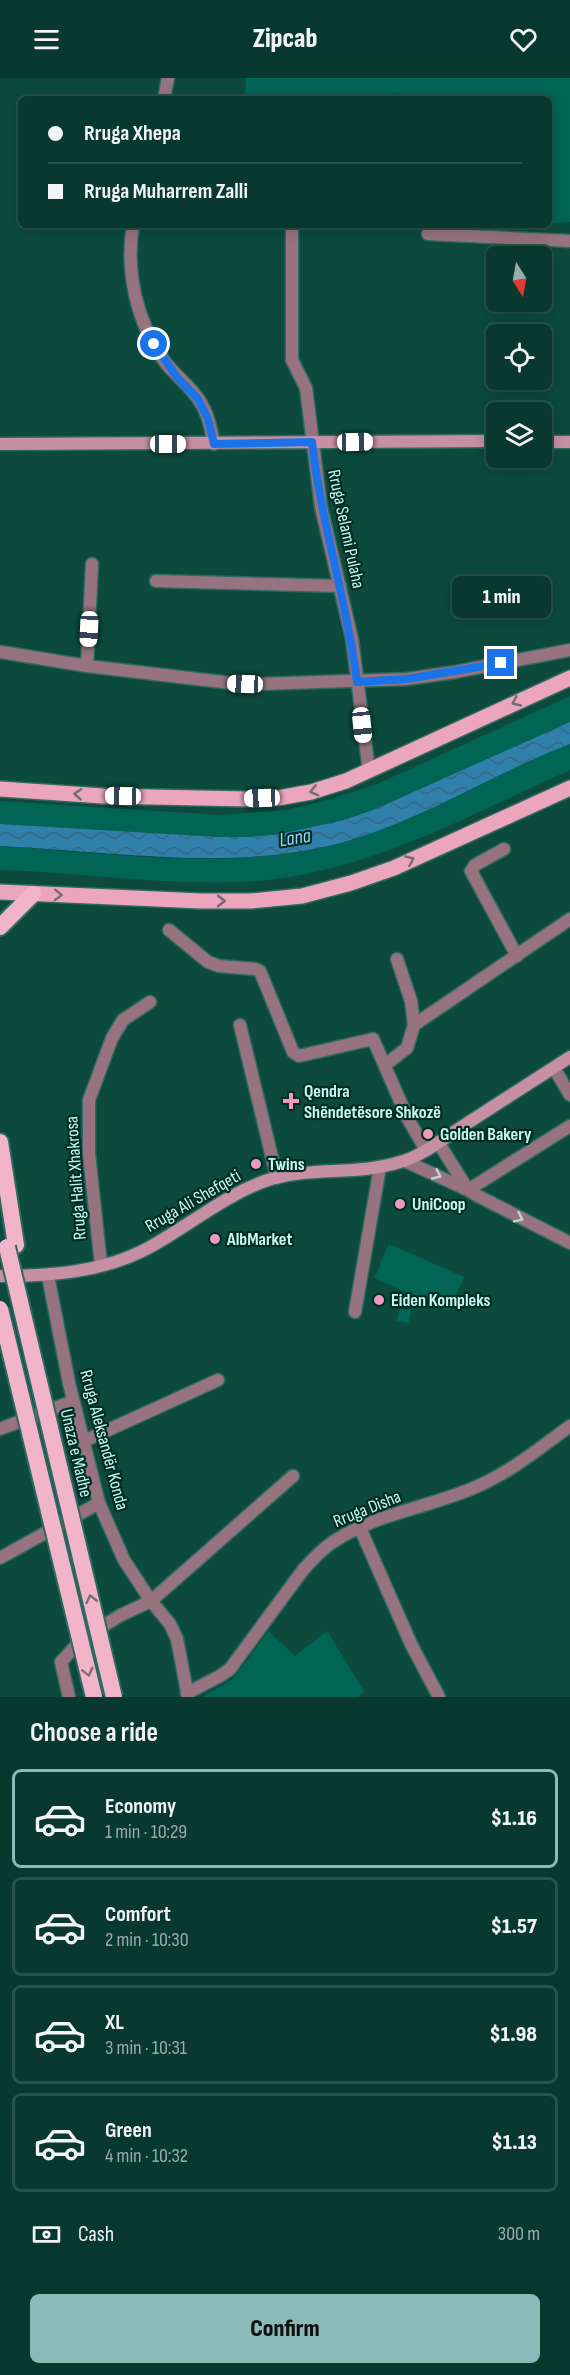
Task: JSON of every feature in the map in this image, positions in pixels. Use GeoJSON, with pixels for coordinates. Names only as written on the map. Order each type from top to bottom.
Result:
{"type":"FeatureCollection","features":[{"type":"Feature","properties":{"kind":"highway"},"geometry":{"type":"LineString","coordinates":[[0,927],[33,894]]}},
{"type":"Feature","properties":{"kind":"highway"},"geometry":{"type":"LineString","coordinates":[[0,1142],[12,1246]]}},
{"type":"Feature","properties":{"kind":"highway","name":"Unaza e Madhe"},"geometry":{"type":"LineString","coordinates":[[0,1218],[12,1246],[114,1697]]}},
{"type":"Feature","properties":{"kind":"highway"},"geometry":{"type":"LineString","coordinates":[[0,1309],[94,1697]]}},
{"type":"Feature","properties":{"kind":"highway"},"geometry":{"type":"LineString","coordinates":[[0,1354],[17,1427],[39,1472]]}},
{"type":"Feature","properties":{"kind":"main road"},"geometry":{"type":"LineString","coordinates":[[0,444],[486,441]]}},
{"type":"Feature","properties":{"kind":"main road"},"geometry":{"type":"LineString","coordinates":[[552,442],[570,442]]}},
{"type":"Feature","properties":{"kind":"main road"},"geometry":{"type":"LineString","coordinates":[[0,789],[102,796],[278,798],[311,792],[369,771],[570,678]]}},
{"type":"Feature","properties":{"kind":"main road"},"geometry":{"type":"LineString","coordinates":[[0,892],[201,901],[251,901],[302,896],[351,883],[394,867],[570,788]]}},
{"type":"Feature","properties":{"kind":"main road","name":"Rruga Ali Shefqeti"},"geometry":{"type":"LineString","coordinates":[[0,1276],[48,1276],[101,1265],[148,1248],[254,1186],[277,1178],[305,1173],[380,1167],[405,1161],[570,1057]]}},
{"type":"Feature","properties":{"kind":"street"},"geometry":{"type":"LineString","coordinates":[[165,96],[168,78]]}},
{"type":"Feature","properties":{"kind":"street"},"geometry":{"type":"LineString","coordinates":[[133,228],[131,277],[143,320],[164,359],[198,399],[208,419],[214,444]]}},
{"type":"Feature","properties":{"kind":"street","name":"Rruga Selami Pulaha"},"geometry":{"type":"LineString","coordinates":[[292,228],[292,360],[306,388],[321,507],[352,639],[369,771]]}},
{"type":"Feature","properties":{"kind":"street"},"geometry":{"type":"LineString","coordinates":[[428,234],[570,241]]}},
{"type":"Feature","properties":{"kind":"street"},"geometry":{"type":"LineString","coordinates":[[87,666],[92,564]]}},
{"type":"Feature","properties":{"kind":"street"},"geometry":{"type":"LineString","coordinates":[[156,581],[340,586]]}},
{"type":"Feature","properties":{"kind":"street"},"geometry":{"type":"LineString","coordinates":[[2,652],[87,666],[231,683],[357,682],[407,679],[570,650]]}},
{"type":"Feature","properties":{"kind":"street"},"geometry":{"type":"LineString","coordinates":[[504,849],[475,865],[471,871],[517,956]]}},
{"type":"Feature","properties":{"kind":"street"},"geometry":{"type":"LineString","coordinates":[[414,1025],[570,919]]}},
{"type":"Feature","properties":{"kind":"street"},"geometry":{"type":"LineString","coordinates":[[169,930],[208,962],[219,966],[260,971],[292,1052],[298,1056],[373,1040],[408,1119],[426,1149]]}},
{"type":"Feature","properties":{"kind":"street"},"geometry":{"type":"LineString","coordinates":[[385,1065],[406,1048],[414,1025],[411,1002],[397,959]]}},
{"type":"Feature","properties":{"kind":"street","name":"Rruga Halit Xhakrosa"},"geometry":{"type":"LineString","coordinates":[[101,1265],[89,1162],[89,1100],[112,1038],[123,1020],[150,1002]]}},
{"type":"Feature","properties":{"kind":"street"},"geometry":{"type":"LineString","coordinates":[[240,1025],[277,1178]]}},
{"type":"Feature","properties":{"kind":"street"},"geometry":{"type":"LineString","coordinates":[[554,1068],[570,1095]]}},
{"type":"Feature","properties":{"kind":"street"},"geometry":{"type":"LineString","coordinates":[[468,1190],[570,1126]]}},
{"type":"Feature","properties":{"kind":"street"},"geometry":{"type":"LineString","coordinates":[[438,1142],[468,1190]]}},
{"type":"Feature","properties":{"kind":"street"},"geometry":{"type":"LineString","coordinates":[[405,1161],[468,1190],[570,1244]]}},
{"type":"Feature","properties":{"kind":"street"},"geometry":{"type":"LineString","coordinates":[[355,1312],[380,1167]]}},
{"type":"Feature","properties":{"kind":"street","name":"Rruga Aleksandër Konda"},"geometry":{"type":"LineString","coordinates":[[48,1276],[73,1401],[99,1503],[124,1560],[151,1601],[170,1624],[177,1639],[188,1695]]}},
{"type":"Feature","properties":{"kind":"street"},"geometry":{"type":"LineString","coordinates":[[84,1441],[218,1380]]}},
{"type":"Feature","properties":{"kind":"street"},"geometry":{"type":"LineString","coordinates":[[0,1429],[73,1401]]}},
{"type":"Feature","properties":{"kind":"street","name":"Rruga Disha"},"geometry":{"type":"LineString","coordinates":[[188,1695],[230,1669],[303,1570],[317,1554],[334,1541],[360,1528],[481,1485],[528,1457],[570,1426]]}},
{"type":"Feature","properties":{"kind":"street"},"geometry":{"type":"LineString","coordinates":[[69,1697],[61,1662],[82,1639],[121,1615],[151,1601],[293,1476]]}},
{"type":"Feature","properties":{"kind":"street"},"geometry":{"type":"LineString","coordinates":[[2,1555],[99,1503]]}},
{"type":"Feature","properties":{"kind":"street"},"geometry":{"type":"LineString","coordinates":[[360,1528],[411,1644],[439,1697]]}},
{"type":"Feature","properties":{"kind":"green space"},"geometry":{"type":"Polygon","coordinates":[[[246,78],[570,78],[570,222],[552,223],[552,96],[414,96],[395,93],[394,96],[245,96],[246,78]]]}},
{"type":"Feature","properties":{"kind":"green space"},"geometry":{"type":"Polygon","coordinates":[[[570,696],[570,722],[373,810],[344,820],[280,834],[249,837],[0,824],[0,801],[220,815],[287,810],[377,784],[570,696]]]}},
{"type":"Feature","properties":{"kind":"green space"},"geometry":{"type":"Polygon","coordinates":[[[570,744],[570,770],[423,837],[385,852],[308,874],[268,880],[202,883],[0,870],[0,846],[128,856],[214,859],[298,852],[340,843],[370,834],[428,810],[570,744]]]}},
{"type":"Feature","properties":{"kind":"green space"},"geometry":{"type":"Polygon","coordinates":[[[389,1244],[464,1277],[449,1311],[374,1278],[389,1244]]]}},
{"type":"Feature","properties":{"kind":"green space"},"geometry":{"type":"Polygon","coordinates":[[[399,1309],[411,1310],[409,1323],[397,1321],[399,1309]]]}},
{"type":"Feature","properties":{"kind":"green space"},"geometry":{"type":"Polygon","coordinates":[[[268,1631],[295,1656],[327,1631],[364,1691],[358,1697],[202,1697],[230,1681],[268,1631]]]}},
{"type":"Feature","properties":{"kind":"water","name":"Lana"},"geometry":{"type":"Polygon","coordinates":[[[570,722],[570,744],[428,810],[370,834],[340,843],[298,852],[213,858],[0,846],[0,824],[219,837],[280,834],[344,820],[373,810],[570,722]]]}},
{"type":"Feature","properties":{"kind":"place","name":"Qendra Shëndetësore Shkozë"},"geometry":{"type":"Point","coordinates":[291,1101]}},
{"type":"Feature","properties":{"kind":"place","name":"Golden Bakery"},"geometry":{"type":"Point","coordinates":[428,1134]}},
{"type":"Feature","properties":{"kind":"place","name":"Twins"},"geometry":{"type":"Point","coordinates":[256,1164]}},
{"type":"Feature","properties":{"kind":"place","name":"UniCoop"},"geometry":{"type":"Point","coordinates":[400,1204]}},
{"type":"Feature","properties":{"kind":"place","name":"AlbMarket"},"geometry":{"type":"Point","coordinates":[215,1239]}},
{"type":"Feature","properties":{"kind":"place","name":"Eiden Kompleks"},"geometry":{"type":"Point","coordinates":[379,1300]}},
{"type":"Feature","properties":{"kind":"route"},"geometry":{"type":"LineString","coordinates":[[154,344],[176,376],[198,399],[208,419],[214,444],[312,442],[321,507],[352,639],[357,682],[407,679],[501,663]]}}]}
